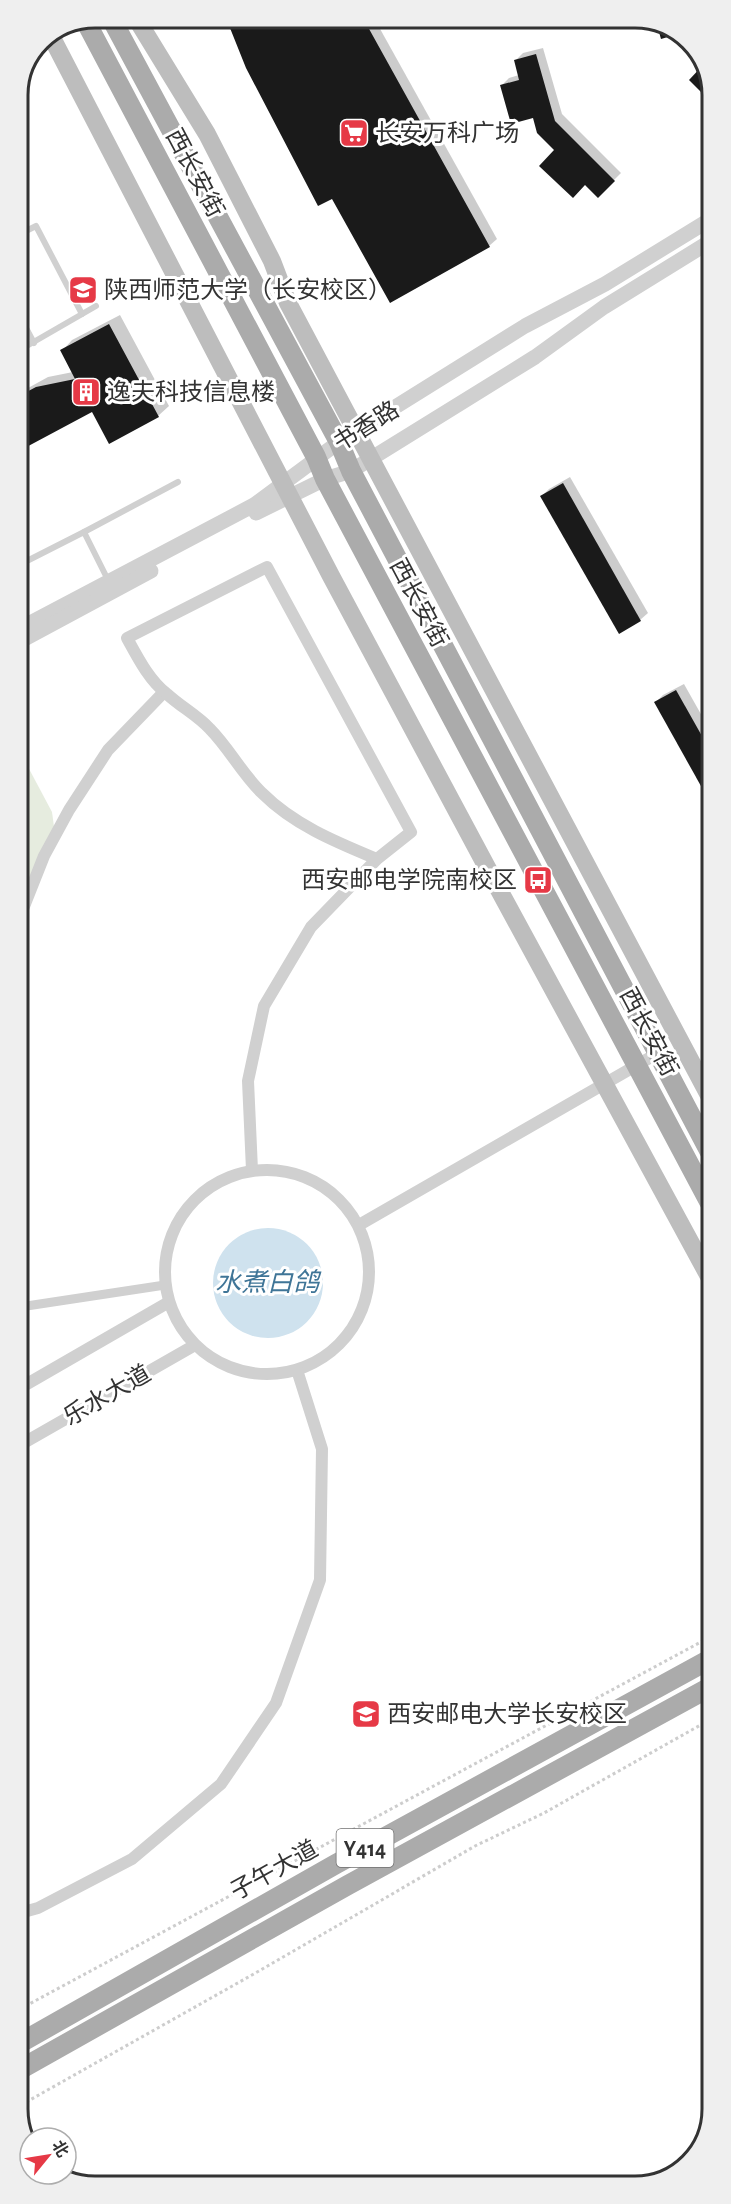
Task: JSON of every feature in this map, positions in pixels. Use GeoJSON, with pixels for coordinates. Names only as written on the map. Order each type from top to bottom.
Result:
{"type":"FeatureCollection","features":[{"type":"Feature","properties":{"kind":"main road","name":"西长安街"},"geometry":{"type":"LineString","coordinates":[[117,28],[347,437],[351,471],[702,1137]]}},
{"type":"Feature","properties":{"kind":"main road"},"geometry":{"type":"LineString","coordinates":[[142,28],[207,134],[272,261],[347,437],[370,459],[702,1082]]}},
{"type":"Feature","properties":{"kind":"main road","name":"西长安街"},"geometry":{"type":"LineString","coordinates":[[90,29],[316,457],[324,479],[702,1188]]}},
{"type":"Feature","properties":{"kind":"main road"},"geometry":{"type":"LineString","coordinates":[[55,43],[286,490],[702,1264]]}},
{"type":"Feature","properties":{"kind":"main road","name":"子午大道"},"geometry":{"type":"LineString","coordinates":[[28,2038],[336,1864],[702,1663]]}},
{"type":"Feature","properties":{"kind":"main road","name":"子午大道"},"geometry":{"type":"LineString","coordinates":[[28,2065],[348,1884],[702,1691]]}},
{"type":"Feature","properties":{"kind":"street","name":"书香路"},"geometry":{"type":"LineString","coordinates":[[286,490],[316,457],[347,437],[525,326],[605,284],[702,225]]}},
{"type":"Feature","properties":{"kind":"street","name":"书香路"},"geometry":{"type":"LineString","coordinates":[[28,637],[254,505],[286,490],[351,471],[535,357],[604,307],[702,247]]}},
{"type":"Feature","properties":{"kind":"street"},"geometry":{"type":"LineString","coordinates":[[252,1170],[248,1081],[264,1006],[311,927],[377,859],[411,832],[267,567],[127,638],[145,670],[164,692],[195,714],[212,731],[261,792],[281,811],[314,831],[377,859]]}},
{"type":"Feature","properties":{"kind":"street","name":"书香路"},"geometry":{"type":"LineString","coordinates":[[28,625],[112,586]]}},
{"type":"Feature","properties":{"kind":"street"},"geometry":{"type":"LineString","coordinates":[[28,896],[44,856],[69,810],[108,750],[164,692]]}},
{"type":"Feature","properties":{"kind":"street"},"geometry":{"type":"LineString","coordinates":[[360,1225],[658,1053]]}},
{"type":"Feature","properties":{"kind":"street"},"geometry":{"type":"LineString","coordinates":[[252,1170],[287,1171],[320,1184],[347,1207],[360,1225],[370,1270],[365,1302],[351,1332],[328,1355],[297,1370],[272,1375],[244,1372],[218,1362],[195,1345],[179,1325],[169,1302],[165,1285],[165,1253],[176,1222],[195,1197],[221,1179],[252,1170]]}},
{"type":"Feature","properties":{"kind":"street"},"geometry":{"type":"LineString","coordinates":[[28,1305],[165,1285]]}},
{"type":"Feature","properties":{"kind":"street","name":"乐水大道"},"geometry":{"type":"LineString","coordinates":[[28,1383],[169,1302]]}},
{"type":"Feature","properties":{"kind":"street","name":"乐水大道"},"geometry":{"type":"LineString","coordinates":[[28,1440],[195,1345]]}},
{"type":"Feature","properties":{"kind":"street"},"geometry":{"type":"LineString","coordinates":[[28,1911],[39,1908],[132,1858],[221,1784],[276,1703],[320,1580],[322,1449],[297,1370]]}},
{"type":"Feature","properties":{"kind":"lane"},"geometry":{"type":"LineString","coordinates":[[28,230],[36,226],[82,314]]}},
{"type":"Feature","properties":{"kind":"lane"},"geometry":{"type":"LineString","coordinates":[[28,346],[96,306]]}},
{"type":"Feature","properties":{"kind":"lane"},"geometry":{"type":"LineString","coordinates":[[28,331],[34,343]]}},
{"type":"Feature","properties":{"kind":"lane"},"geometry":{"type":"LineString","coordinates":[[28,560],[178,482]]}},
{"type":"Feature","properties":{"kind":"lane"},"geometry":{"type":"LineString","coordinates":[[84,532],[112,586]]}},
{"type":"Feature","properties":{"kind":"path"},"geometry":{"type":"LineString","coordinates":[[28,2006],[702,1641]]}},
{"type":"Feature","properties":{"kind":"path"},"geometry":{"type":"LineString","coordinates":[[28,2101],[475,1846],[544,1813],[702,1724]]}},
{"type":"Feature","properties":{"kind":"shaded area"},"geometry":{"type":"Polygon","coordinates":[[[28,767],[52,812],[55,834],[28,892],[28,767]]]}},
{"type":"Feature","properties":{"kind":"water","name":"水煮白鸽"},"geometry":{"type":"Polygon","coordinates":[[[268,1228],[289,1232],[307,1244],[319,1262],[323,1283],[319,1304],[307,1322],[289,1334],[268,1338],[247,1334],[229,1322],[217,1304],[213,1283],[217,1262],[229,1244],[247,1232],[268,1228]]]}},
{"type":"Feature","properties":{"kind":"building","name":"长安万科广场"},"geometry":{"type":"Polygon","coordinates":[[[230,28],[369,29],[490,247],[390,303],[332,199],[318,206],[246,68],[230,28]]]}},
{"type":"Feature","properties":{"kind":"building"},"geometry":{"type":"Polygon","coordinates":[[[536,54],[555,121],[615,181],[598,198],[585,185],[573,198],[539,166],[554,150],[537,133],[533,118],[511,124],[500,85],[519,80],[514,60],[536,54]]]}},
{"type":"Feature","properties":{"kind":"building"},"geometry":{"type":"Polygon","coordinates":[[[697,71],[702,93],[689,80],[697,71]]]}},
{"type":"Feature","properties":{"kind":"building","name":"逸夫科技信息楼"},"geometry":{"type":"Polygon","coordinates":[[[109,324],[159,417],[109,444],[92,412],[28,446],[28,391],[36,387],[75,379],[60,350],[109,324]]]}},
{"type":"Feature","properties":{"kind":"building"},"geometry":{"type":"Polygon","coordinates":[[[563,483],[641,621],[619,634],[540,496],[563,483]]]}},
{"type":"Feature","properties":{"kind":"building"},"geometry":{"type":"Polygon","coordinates":[[[676,690],[702,736],[702,788],[654,702],[676,690]]]}},
{"type":"Feature","properties":{"kind":"place","name":"长安万科广场"},"geometry":{"type":"Point","coordinates":[354,133]}},
{"type":"Feature","properties":{"kind":"place","name":"陕西师范大学（长安校区）"},"geometry":{"type":"Point","coordinates":[83,290]}},
{"type":"Feature","properties":{"kind":"place","name":"逸夫科技信息楼"},"geometry":{"type":"Point","coordinates":[86,392]}},
{"type":"Feature","properties":{"kind":"place","name":"西安邮电学院南校区"},"geometry":{"type":"Point","coordinates":[538,880]}},
{"type":"Feature","properties":{"kind":"place","name":"西安邮电大学长安校区"},"geometry":{"type":"Point","coordinates":[366,1714]}}]}
